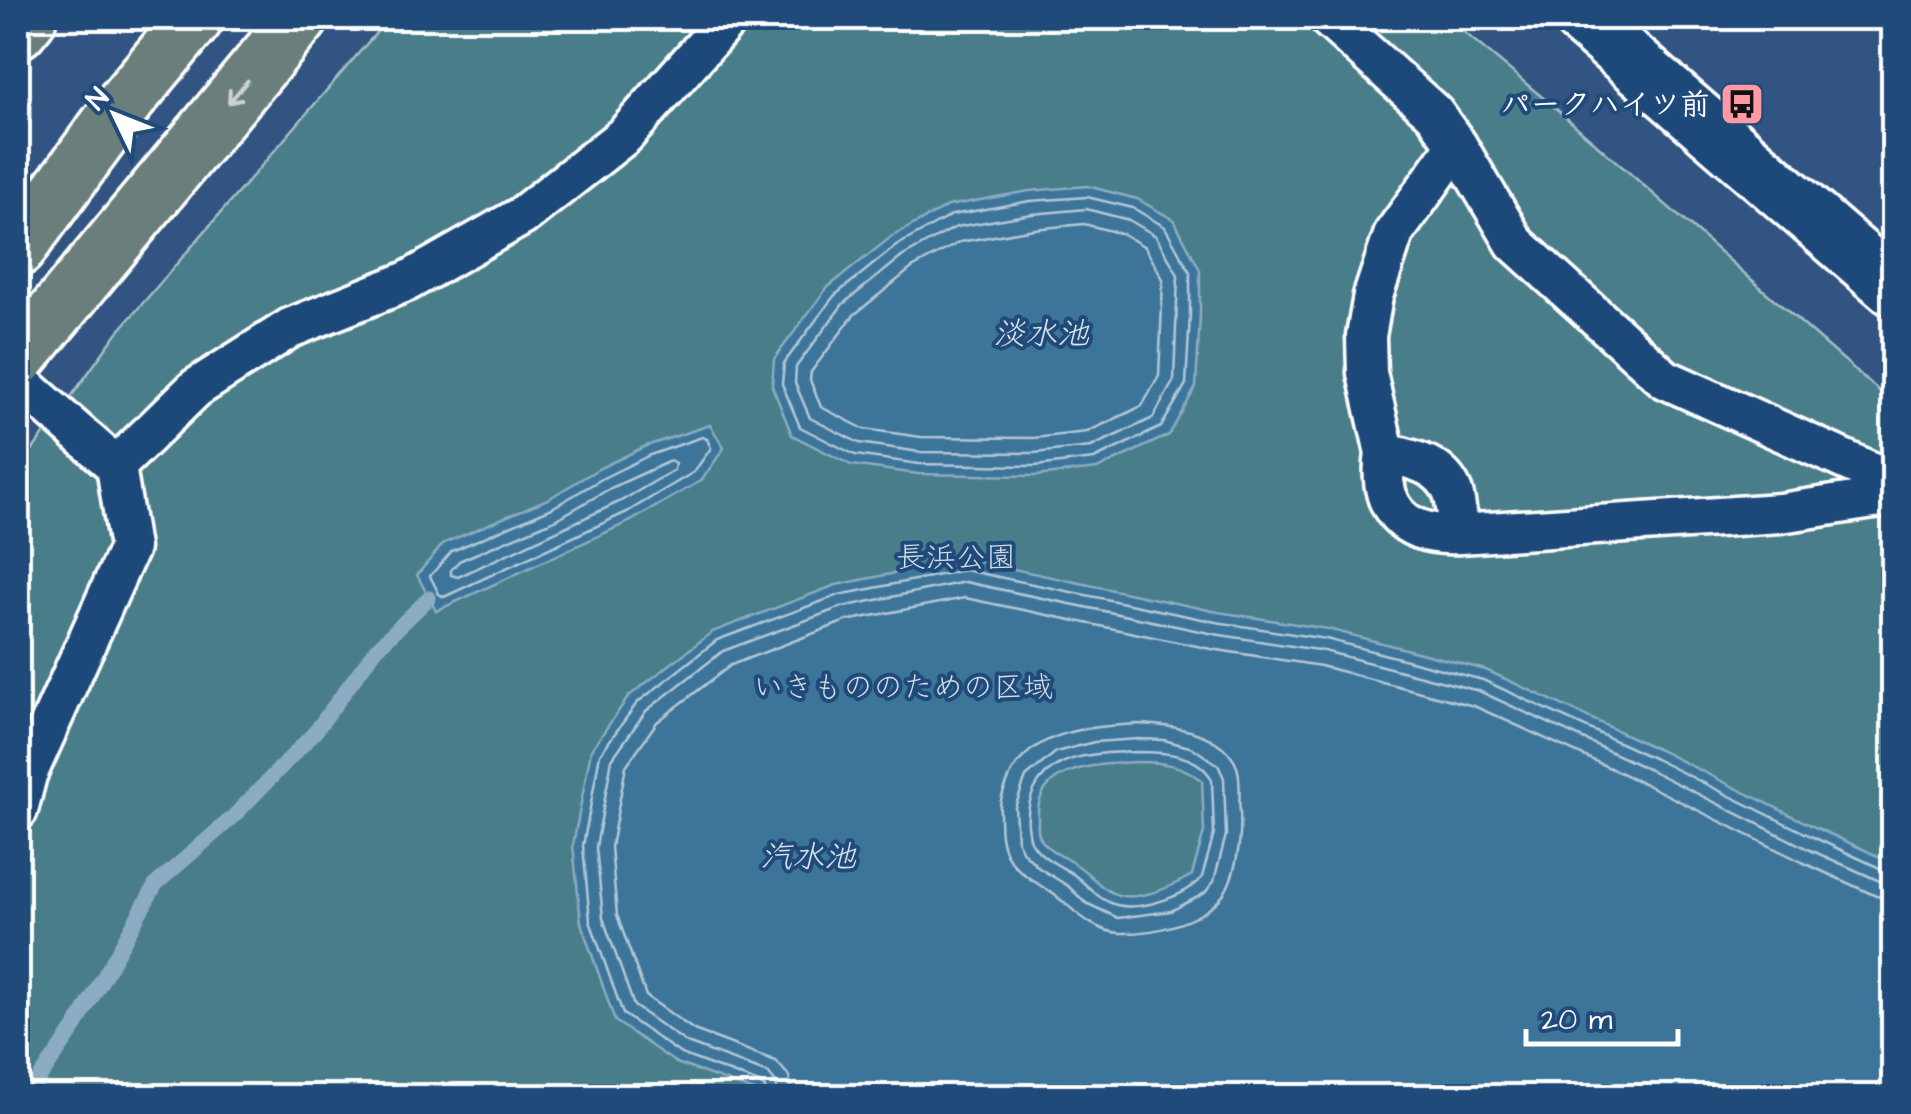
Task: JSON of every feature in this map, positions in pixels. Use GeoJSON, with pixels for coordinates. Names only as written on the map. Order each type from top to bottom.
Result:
{"type":"FeatureCollection","features":[{"type":"Feature","properties":{"kind":"highway"},"geometry":{"type":"LineString","coordinates":[[18,30],[28,18]]}},
{"type":"Feature","properties":{"kind":"highway"},"geometry":{"type":"LineString","coordinates":[[18,248],[126,101],[195,18]]}},
{"type":"Feature","properties":{"kind":"highway"},"geometry":{"type":"LineString","coordinates":[[18,358],[300,18]]}},
{"type":"Feature","properties":{"kind":"street"},"geometry":{"type":"LineString","coordinates":[[116,466],[196,388],[290,328],[408,281],[522,216],[624,136],[729,18]]}},
{"type":"Feature","properties":{"kind":"street"},"geometry":{"type":"LineString","coordinates":[[1328,18],[1434,112],[1515,243],[1666,379],[1894,482]]}},
{"type":"Feature","properties":{"kind":"street"},"geometry":{"type":"LineString","coordinates":[[1582,18],[1894,288]]}},
{"type":"Feature","properties":{"kind":"street"},"geometry":{"type":"LineString","coordinates":[[1457,144],[1394,233],[1373,296],[1366,336],[1367,373],[1385,453],[1382,475],[1391,508],[1414,527],[1436,535],[1459,534],[1780,513],[1894,496]]}},
{"type":"Feature","properties":{"kind":"street"},"geometry":{"type":"LineString","coordinates":[[18,380],[116,466],[129,548],[27,775],[18,810]]}},
{"type":"Feature","properties":{"kind":"street"},"geometry":{"type":"LineString","coordinates":[[1385,453],[1418,460],[1436,470],[1452,492],[1459,534]]}},
{"type":"Feature","properties":{"kind":"green space","name":"長浜公園"},"geometry":{"type":"Polygon","coordinates":[[[389,18],[1447,18],[1893,403],[1893,1096],[18,1096],[18,470],[117,333],[389,18]]]}},
{"type":"Feature","properties":{"kind":"water","name":"淡水池"},"geometry":{"type":"Polygon","coordinates":[[[1087,186],[1137,199],[1174,220],[1200,270],[1196,387],[1169,435],[1097,469],[1036,476],[918,474],[851,465],[792,435],[772,386],[774,359],[827,288],[891,237],[948,206],[1029,191],[1087,186]]]}},
{"type":"Feature","properties":{"kind":"water"},"geometry":{"type":"Polygon","coordinates":[[[710,425],[724,448],[702,480],[631,521],[436,611],[417,575],[444,543],[548,499],[646,446],[710,425]]]}},
{"type":"Feature","properties":{"kind":"water","name":"汽水池"},"geometry":{"type":"Polygon","coordinates":[[[966,559],[1218,612],[1328,629],[1486,670],[1893,863],[1893,1096],[768,1096],[676,1063],[615,1021],[581,923],[573,845],[591,750],[629,696],[712,632],[836,585],[966,559]],[[1147,762],[1072,771],[1047,788],[1040,801],[1038,829],[1042,841],[1118,895],[1147,894],[1192,875],[1204,832],[1202,780],[1180,768],[1147,762]]]}},
{"type":"Feature","properties":{"kind":"waterway"},"geometry":{"type":"LineString","coordinates":[[27,1096],[76,1026],[156,884],[232,818],[315,732],[376,649],[429,598]]}},
{"type":"Feature","properties":{"kind":"place","name":"パークハイツ前"},"geometry":{"type":"Point","coordinates":[1742,104]}},
{"type":"Feature","properties":{"kind":"park label","name":"いきもののための区域"},"geometry":{"type":"Point","coordinates":[903,687]}}]}
